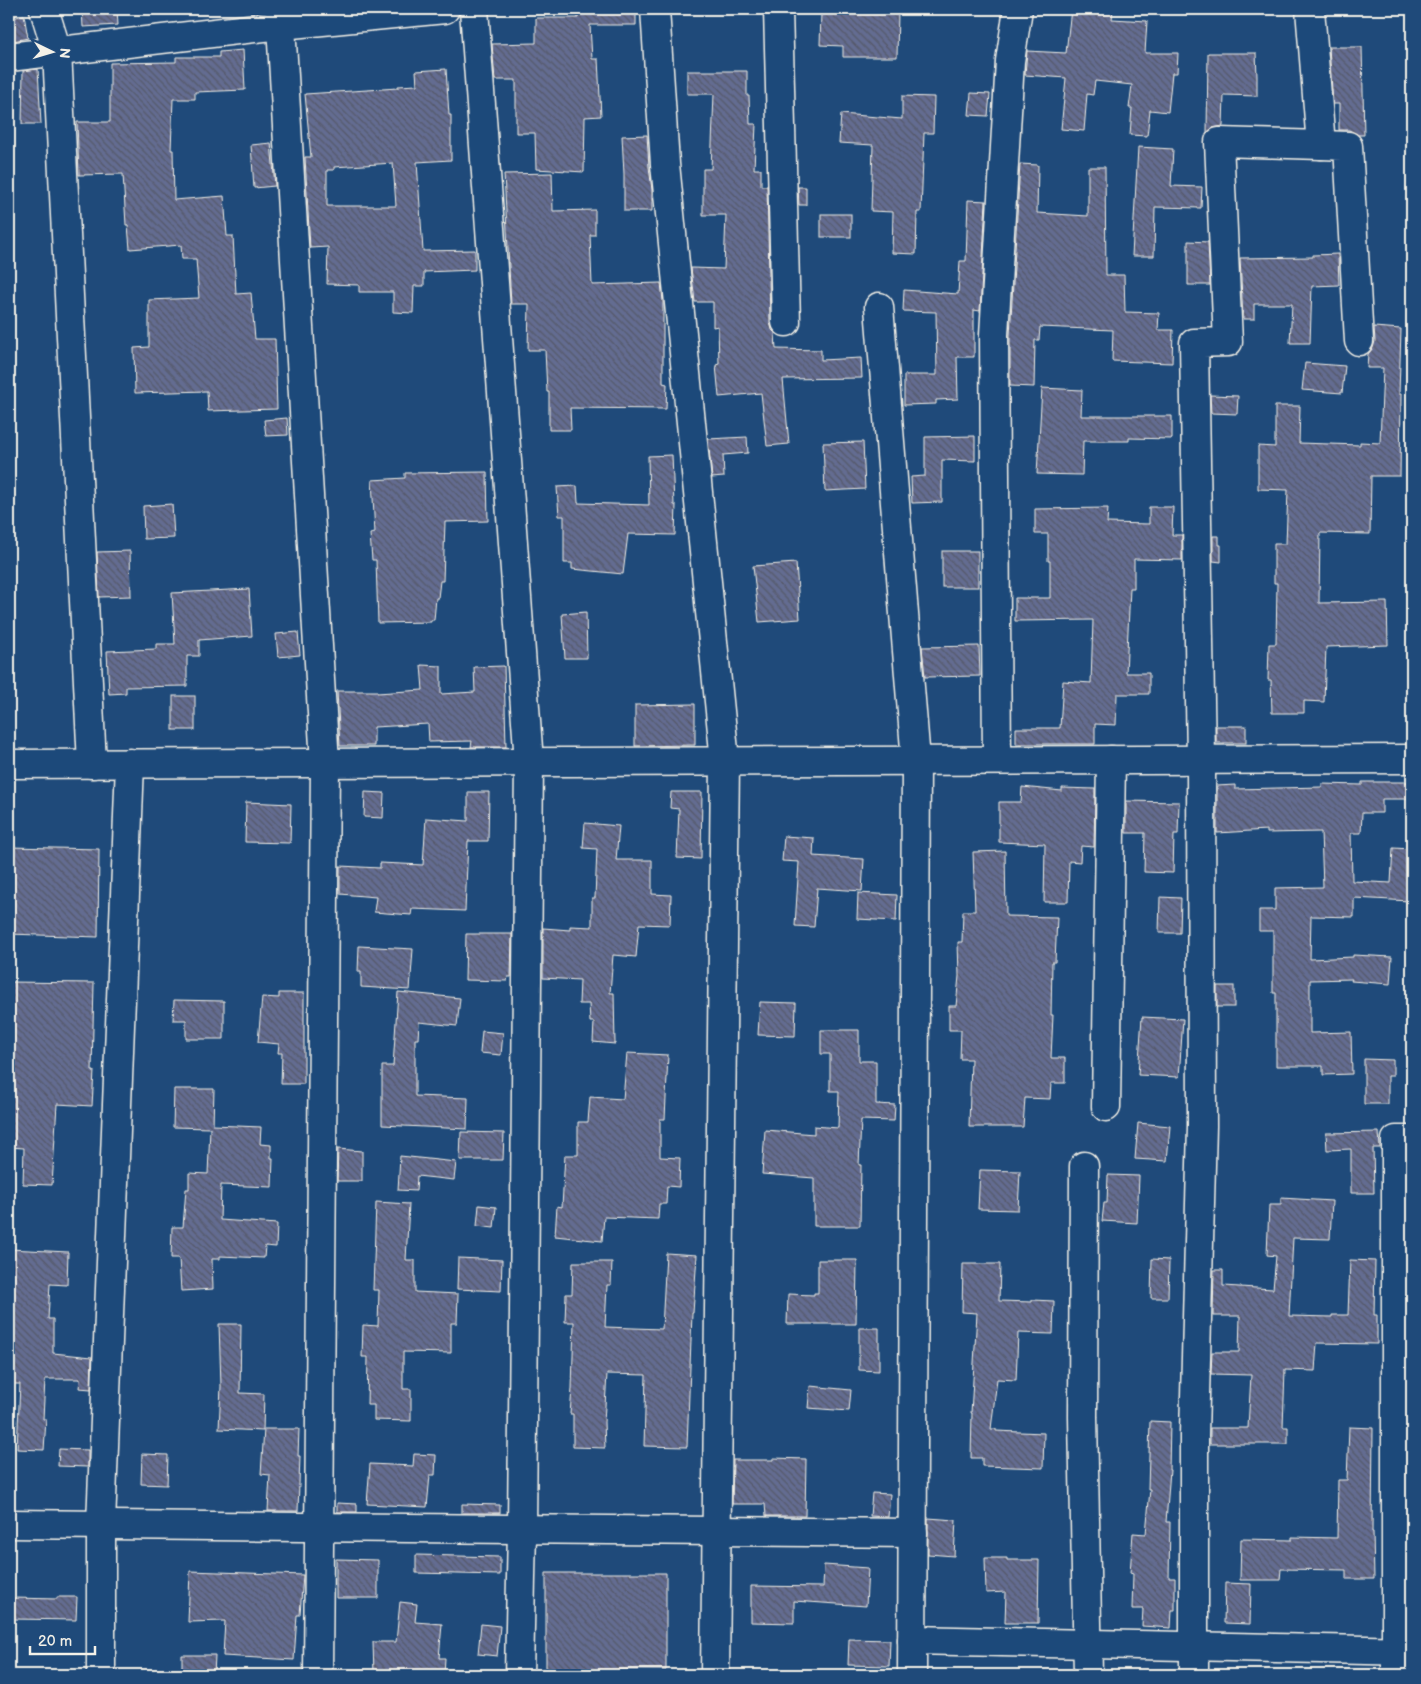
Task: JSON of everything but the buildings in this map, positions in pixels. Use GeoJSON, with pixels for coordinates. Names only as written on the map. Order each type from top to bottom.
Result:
{"type":"FeatureCollection","features":[{"type":"Feature","properties":{"kind":"street"},"geometry":{"type":"LineString","coordinates":[[44,9],[57,51],[92,764]]}},
{"type":"Feature","properties":{"kind":"street"},"geometry":{"type":"LineString","coordinates":[[9,57],[281,17],[445,9]]}},
{"type":"Feature","properties":{"kind":"street"},"geometry":{"type":"LineString","coordinates":[[474,9],[529,762],[519,1675]]}},
{"type":"Feature","properties":{"kind":"street"},"geometry":{"type":"LineString","coordinates":[[655,9],[665,164],[724,761],[715,1675]]}},
{"type":"Feature","properties":{"kind":"street"},"geometry":{"type":"LineString","coordinates":[[778,9],[786,322]]}},
{"type":"Feature","properties":{"kind":"street"},"geometry":{"type":"LineString","coordinates":[[997,760],[994,334],[1010,61],[1018,9]]}},
{"type":"Feature","properties":{"kind":"street"},"geometry":{"type":"LineString","coordinates":[[1310,9],[1321,145]]}},
{"type":"Feature","properties":{"kind":"street"},"geometry":{"type":"LineString","coordinates":[[281,17],[325,763],[318,1675]]}},
{"type":"Feature","properties":{"kind":"street"},"geometry":{"type":"LineString","coordinates":[[1194,1675],[1194,1435],[1202,1126],[1201,760],[1194,343],[1228,342],[1219,142],[1348,146],[1359,341]]}},
{"type":"Feature","properties":{"kind":"street"},"geometry":{"type":"LineString","coordinates":[[879,307],[916,761],[912,1675]]}},
{"type":"Feature","properties":{"kind":"street"},"geometry":{"type":"LineString","coordinates":[[9,764],[1412,759]]}},
{"type":"Feature","properties":{"kind":"street"},"geometry":{"type":"LineString","coordinates":[[1106,1107],[1111,760]]}},
{"type":"Feature","properties":{"kind":"street"},"geometry":{"type":"LineString","coordinates":[[101,1675],[101,1525],[130,764]]}},
{"type":"Feature","properties":{"kind":"street"},"geometry":{"type":"LineString","coordinates":[[912,1640],[1194,1646],[1401,1659],[1396,1140],[1412,1140]]}},
{"type":"Feature","properties":{"kind":"street"},"geometry":{"type":"LineString","coordinates":[[1084,1166],[1083,1417],[1088,1675]]}},
{"type":"Feature","properties":{"kind":"street"},"geometry":{"type":"LineString","coordinates":[[9,1524],[913,1533]]}}]}
